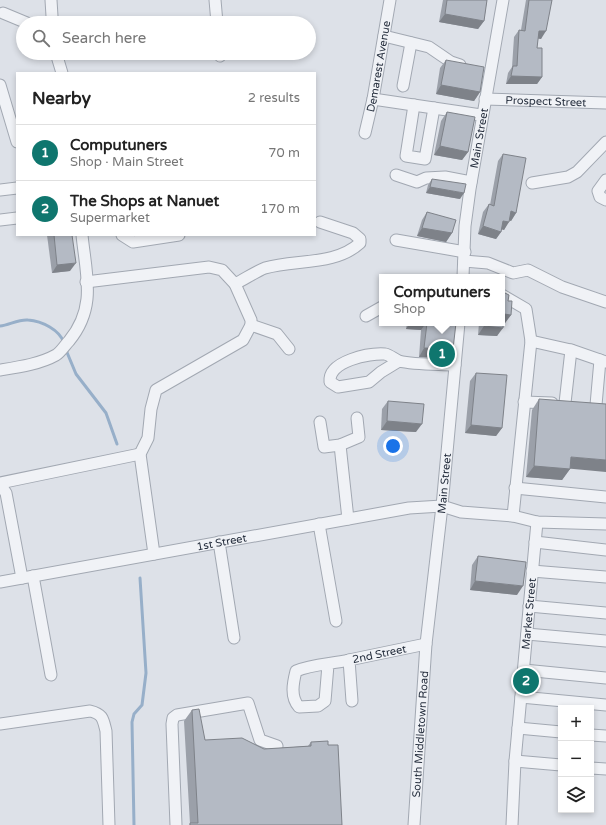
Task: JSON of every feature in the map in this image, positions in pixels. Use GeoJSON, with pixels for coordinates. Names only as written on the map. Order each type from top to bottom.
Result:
{"type":"FeatureCollection","features":[{"type":"Feature","properties":{"kind":"street"},"geometry":{"type":"LineString","coordinates":[[51,0],[52,16]]}},
{"type":"Feature","properties":{"kind":"street"},"geometry":{"type":"LineString","coordinates":[[215,0],[216,16]]}},
{"type":"Feature","properties":{"kind":"street","name":"Demarest Avenue"},"geometry":{"type":"LineString","coordinates":[[365,133],[373,99],[390,0]]}},
{"type":"Feature","properties":{"kind":"street","name":"Main Street"},"geometry":{"type":"LineString","coordinates":[[463,274],[465,226],[471,182],[503,0]]}},
{"type":"Feature","properties":{"kind":"street"},"geometry":{"type":"LineString","coordinates":[[1,13],[16,19]]}},
{"type":"Feature","properties":{"kind":"street"},"geometry":{"type":"LineString","coordinates":[[384,36],[429,47],[451,62],[490,71]]}},
{"type":"Feature","properties":{"kind":"street"},"geometry":{"type":"LineString","coordinates":[[403,86],[411,43]]}},
{"type":"Feature","properties":{"kind":"street"},"geometry":{"type":"LineString","coordinates":[[58,60],[62,72]]}},
{"type":"Feature","properties":{"kind":"street"},"geometry":{"type":"LineString","coordinates":[[0,85],[16,139]]}},
{"type":"Feature","properties":{"kind":"street"},"geometry":{"type":"LineString","coordinates":[[373,99],[482,115]]}},
{"type":"Feature","properties":{"kind":"street","name":"Prospect Street"},"geometry":{"type":"LineString","coordinates":[[485,99],[606,103]]}},
{"type":"Feature","properties":{"kind":"street"},"geometry":{"type":"LineString","coordinates":[[414,106],[406,156],[425,159],[434,108]]}},
{"type":"Feature","properties":{"kind":"street"},"geometry":{"type":"LineString","coordinates":[[532,184],[568,177],[577,172],[606,142]]}},
{"type":"Feature","properties":{"kind":"street"},"geometry":{"type":"LineString","coordinates":[[396,175],[417,182],[426,178],[445,177],[471,182]]}},
{"type":"Feature","properties":{"kind":"street"},"geometry":{"type":"LineString","coordinates":[[606,180],[598,191],[600,197],[606,200]]}},
{"type":"Feature","properties":{"kind":"street"},"geometry":{"type":"LineString","coordinates":[[0,190],[16,188]]}},
{"type":"Feature","properties":{"kind":"street"},"geometry":{"type":"LineString","coordinates":[[0,220],[16,218]]}},
{"type":"Feature","properties":{"kind":"street"},"geometry":{"type":"LineString","coordinates":[[235,284],[265,268],[327,258],[355,248],[360,243],[360,239],[353,233],[320,222]]}},
{"type":"Feature","properties":{"kind":"street"},"geometry":{"type":"LineString","coordinates":[[0,370],[30,364],[57,354],[82,322],[87,302],[82,236]]}},
{"type":"Feature","properties":{"kind":"street"},"geometry":{"type":"LineString","coordinates":[[124,236],[133,242],[172,236]]}},
{"type":"Feature","properties":{"kind":"street"},"geometry":{"type":"LineString","coordinates":[[396,240],[488,263],[513,273],[528,270],[562,287],[606,302]]}},
{"type":"Feature","properties":{"kind":"street"},"geometry":{"type":"LineString","coordinates":[[86,282],[209,267],[222,270],[235,284],[251,325],[243,340],[156,390],[151,408],[148,438],[140,454],[154,554]]}},
{"type":"Feature","properties":{"kind":"street"},"geometry":{"type":"LineString","coordinates":[[505,297],[526,309],[531,341],[512,516]]}},
{"type":"Feature","properties":{"kind":"street"},"geometry":{"type":"LineString","coordinates":[[366,316],[379,309]]}},
{"type":"Feature","properties":{"kind":"street"},"geometry":{"type":"LineString","coordinates":[[251,325],[277,334],[289,349]]}},
{"type":"Feature","properties":{"kind":"street","name":"Main Street"},"geometry":{"type":"LineString","coordinates":[[426,644],[442,506],[459,326]]}},
{"type":"Feature","properties":{"kind":"street"},"geometry":{"type":"LineString","coordinates":[[531,341],[571,350],[603,361],[597,405]]}},
{"type":"Feature","properties":{"kind":"street"},"geometry":{"type":"LineString","coordinates":[[524,402],[569,403],[571,350]]}},
{"type":"Feature","properties":{"kind":"street"},"geometry":{"type":"LineString","coordinates":[[399,361],[381,372],[369,382],[338,387],[330,382],[330,377],[336,368],[349,360],[366,356],[387,354],[399,361],[455,365]]}},
{"type":"Feature","properties":{"kind":"street"},"geometry":{"type":"LineString","coordinates":[[320,422],[324,447],[340,445],[359,437],[357,418]]}},
{"type":"Feature","properties":{"kind":"street"},"geometry":{"type":"LineString","coordinates":[[340,445],[348,519]]}},
{"type":"Feature","properties":{"kind":"street"},"geometry":{"type":"LineString","coordinates":[[51,675],[28,577],[6,494],[0,483],[140,454]]}},
{"type":"Feature","properties":{"kind":"street"},"geometry":{"type":"LineString","coordinates":[[515,488],[606,497]]}},
{"type":"Feature","properties":{"kind":"street"},"geometry":{"type":"LineString","coordinates":[[442,506],[461,512],[512,516],[537,522],[606,524]]}},
{"type":"Feature","properties":{"kind":"street","name":"1st Street"},"geometry":{"type":"LineString","coordinates":[[0,582],[409,508],[442,506]]}},
{"type":"Feature","properties":{"kind":"street","name":"Market Street"},"geometry":{"type":"LineString","coordinates":[[512,825],[515,762],[537,522]]}},
{"type":"Feature","properties":{"kind":"street"},"geometry":{"type":"LineString","coordinates":[[319,524],[336,621]]}},
{"type":"Feature","properties":{"kind":"street"},"geometry":{"type":"LineString","coordinates":[[219,542],[234,638]]}},
{"type":"Feature","properties":{"kind":"street"},"geometry":{"type":"LineString","coordinates":[[535,542],[606,550]]}},
{"type":"Feature","properties":{"kind":"street"},"geometry":{"type":"LineString","coordinates":[[532,571],[606,577]]}},
{"type":"Feature","properties":{"kind":"street"},"geometry":{"type":"LineString","coordinates":[[529,606],[606,613]]}},
{"type":"Feature","properties":{"kind":"street"},"geometry":{"type":"LineString","coordinates":[[527,634],[606,641]]}},
{"type":"Feature","properties":{"kind":"street","name":"2nd Street"},"geometry":{"type":"LineString","coordinates":[[352,701],[349,660],[426,644]]}},
{"type":"Feature","properties":{"kind":"street","name":"South Middletown Road"},"geometry":{"type":"LineString","coordinates":[[414,825],[426,644]]}},
{"type":"Feature","properties":{"kind":"street"},"geometry":{"type":"LineString","coordinates":[[328,665],[349,660]]}},
{"type":"Feature","properties":{"kind":"street"},"geometry":{"type":"LineString","coordinates":[[524,670],[606,678]]}},
{"type":"Feature","properties":{"kind":"street"},"geometry":{"type":"LineString","coordinates":[[521,697],[606,705]]}},
{"type":"Feature","properties":{"kind":"street"},"geometry":{"type":"LineString","coordinates":[[176,825],[173,718],[177,715],[248,703],[260,740],[277,746]]}},
{"type":"Feature","properties":{"kind":"street"},"geometry":{"type":"LineString","coordinates":[[0,724],[90,711],[100,714],[103,718],[106,731],[109,825]]}},
{"type":"Feature","properties":{"kind":"street"},"geometry":{"type":"LineString","coordinates":[[518,728],[558,732]]}},
{"type":"Feature","properties":{"kind":"street"},"geometry":{"type":"LineString","coordinates":[[594,735],[606,736]]}},
{"type":"Feature","properties":{"kind":"street"},"geometry":{"type":"LineString","coordinates":[[515,762],[558,765]]}},
{"type":"Feature","properties":{"kind":"street"},"geometry":{"type":"LineString","coordinates":[[594,768],[606,769]]}},
{"type":"Feature","properties":{"kind":"building"},"geometry":{"type":"Polygon","coordinates":[[[447,0],[487,0],[484,21],[445,14],[447,0]]]}},
{"type":"Feature","properties":{"kind":"building"},"geometry":{"type":"Polygon","coordinates":[[[529,0],[552,0],[546,31],[539,31],[537,48],[542,48],[542,77],[511,76],[513,66],[517,66],[519,30],[525,31],[529,0]]]}},
{"type":"Feature","properties":{"kind":"building"},"geometry":{"type":"Polygon","coordinates":[[[446,60],[484,67],[480,92],[441,85],[446,60]]]}},
{"type":"Feature","properties":{"kind":"building"},"geometry":{"type":"Polygon","coordinates":[[[447,112],[475,117],[468,152],[440,146],[447,112]]]}},
{"type":"Feature","properties":{"kind":"building"},"geometry":{"type":"Polygon","coordinates":[[[503,154],[526,158],[516,213],[511,211],[509,222],[503,221],[501,232],[483,226],[489,204],[494,206],[503,154]]]}},
{"type":"Feature","properties":{"kind":"building"},"geometry":{"type":"Polygon","coordinates":[[[432,179],[466,184],[464,193],[430,187],[432,179]]]}},
{"type":"Feature","properties":{"kind":"building"},"geometry":{"type":"Polygon","coordinates":[[[427,212],[456,220],[452,233],[422,228],[427,212]]]}},
{"type":"Feature","properties":{"kind":"building"},"geometry":{"type":"Polygon","coordinates":[[[54,236],[72,236],[76,263],[57,265],[54,236]]]}},
{"type":"Feature","properties":{"kind":"building"},"geometry":{"type":"Polygon","coordinates":[[[505,293],[509,295],[508,301],[512,301],[511,315],[505,314],[505,293]]]}},
{"type":"Feature","properties":{"kind":"building"},"geometry":{"type":"Polygon","coordinates":[[[427,326],[456,326],[453,349],[424,348],[427,326]]]}},
{"type":"Feature","properties":{"kind":"building"},"geometry":{"type":"Polygon","coordinates":[[[484,326],[503,326],[503,328],[484,326]]]}},
{"type":"Feature","properties":{"kind":"building"},"geometry":{"type":"Polygon","coordinates":[[[476,373],[507,375],[502,428],[471,425],[476,373]]]}},
{"type":"Feature","properties":{"kind":"building"},"geometry":{"type":"Polygon","coordinates":[[[539,399],[606,404],[606,460],[571,457],[570,469],[534,466],[539,399]]]}},
{"type":"Feature","properties":{"kind":"building"},"geometry":{"type":"Polygon","coordinates":[[[388,401],[424,404],[422,424],[387,421],[388,401]]]}},
{"type":"Feature","properties":{"kind":"building"},"geometry":{"type":"Polygon","coordinates":[[[478,556],[526,562],[523,586],[475,581],[478,556]]]}},
{"type":"Feature","properties":{"kind":"building"},"geometry":{"type":"Polygon","coordinates":[[[199,709],[205,740],[242,738],[264,749],[311,746],[311,742],[328,741],[328,745],[338,745],[342,825],[190,825],[190,823],[198,823],[192,710],[199,709]]]}},
{"type":"Feature","properties":{"kind":"waterway"},"geometry":{"type":"LineString","coordinates":[[0,326],[25,320],[39,322],[55,330],[62,338],[64,343]]}},
{"type":"Feature","properties":{"kind":"waterway"},"geometry":{"type":"LineString","coordinates":[[66,350],[76,374],[106,413],[117,444]]}},
{"type":"Feature","properties":{"kind":"waterway"},"geometry":{"type":"LineString","coordinates":[[134,825],[132,722],[134,714],[142,705],[146,673],[140,578]]}},
{"type":"Feature","properties":{"kind":"place","name":"Computuners"},"geometry":{"type":"Point","coordinates":[442,354]}},
{"type":"Feature","properties":{"kind":"place","name":"The Shops at Nanuet"},"geometry":{"type":"Point","coordinates":[526,681]}}]}
